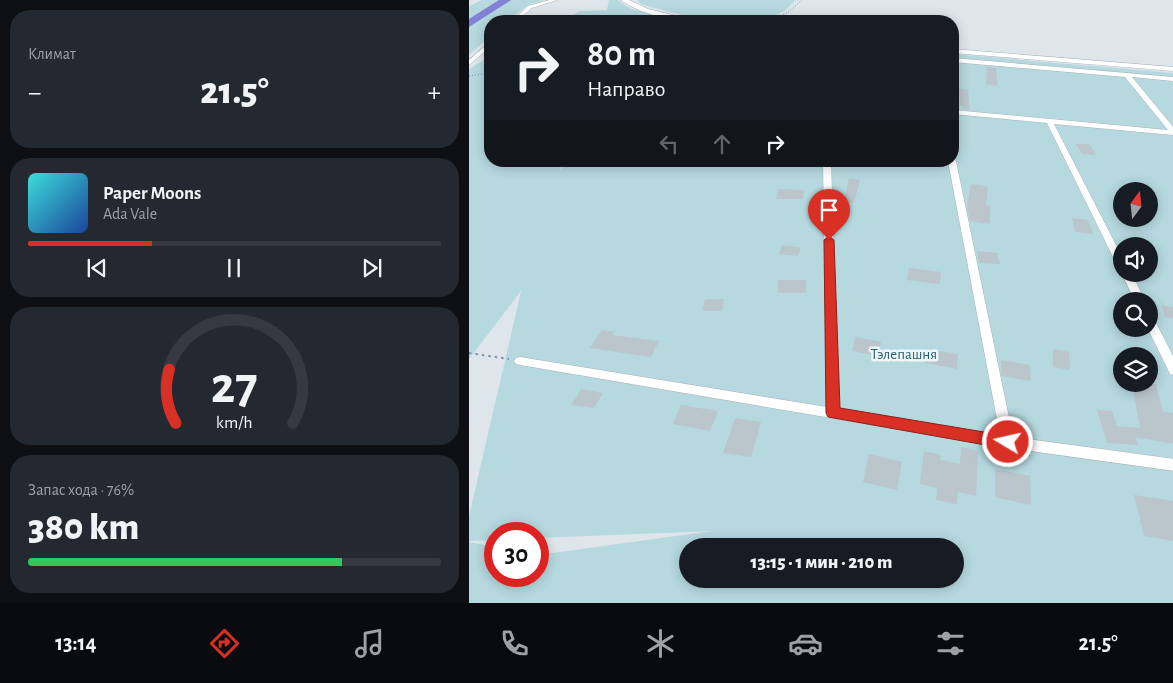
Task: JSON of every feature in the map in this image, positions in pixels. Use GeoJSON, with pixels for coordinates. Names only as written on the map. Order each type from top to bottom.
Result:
{"type":"FeatureCollection","features":[{"type":"Feature","properties":{"kind":"street"},"geometry":{"type":"LineString","coordinates":[[521,15],[530,7],[555,0]]}},
{"type":"Feature","properties":{"kind":"street"},"geometry":{"type":"LineString","coordinates":[[624,0],[647,10],[668,15]]}},
{"type":"Feature","properties":{"kind":"street"},"geometry":{"type":"LineString","coordinates":[[469,63],[484,49]]}},
{"type":"Feature","properties":{"kind":"street"},"geometry":{"type":"LineString","coordinates":[[959,51],[1173,69]]}},
{"type":"Feature","properties":{"kind":"street"},"geometry":{"type":"LineString","coordinates":[[959,61],[1173,79]]}},
{"type":"Feature","properties":{"kind":"street"},"geometry":{"type":"LineString","coordinates":[[1127,75],[1173,133]]}},
{"type":"Feature","properties":{"kind":"street"},"geometry":{"type":"LineString","coordinates":[[959,113],[1173,133]]}},
{"type":"Feature","properties":{"kind":"street"},"geometry":{"type":"LineString","coordinates":[[1050,122],[1113,246]]}},
{"type":"Feature","properties":{"kind":"street"},"geometry":{"type":"LineString","coordinates":[[827,167],[833,413]]}},
{"type":"Feature","properties":{"kind":"street"},"geometry":{"type":"LineString","coordinates":[[953,167],[1008,442]]}},
{"type":"Feature","properties":{"kind":"street"},"geometry":{"type":"LineString","coordinates":[[1157,337],[1173,371]]}},
{"type":"Feature","properties":{"kind":"street"},"geometry":{"type":"LineString","coordinates":[[520,361],[1008,442],[1173,465]]}},
{"type":"Feature","properties":{"kind":"path"},"geometry":{"type":"LineString","coordinates":[[780,15],[802,0]]}},
{"type":"Feature","properties":{"kind":"path"},"geometry":{"type":"LineString","coordinates":[[469,76],[484,74]]}},
{"type":"Feature","properties":{"kind":"path"},"geometry":{"type":"LineString","coordinates":[[469,353],[520,361]]}},
{"type":"Feature","properties":{"kind":"green space"},"geometry":{"type":"Polygon","coordinates":[[[482,0],[544,0],[530,4],[514,15],[484,15],[484,41],[469,55],[469,6],[482,0]]]}},
{"type":"Feature","properties":{"kind":"green space"},"geometry":{"type":"Polygon","coordinates":[[[609,0],[617,0],[631,9],[658,15],[572,15],[580,11],[607,10],[609,0]]]}},
{"type":"Feature","properties":{"kind":"green space"},"geometry":{"type":"Polygon","coordinates":[[[637,0],[795,0],[781,12],[774,15],[683,15],[641,4],[637,0]]]}},
{"type":"Feature","properties":{"kind":"green space","name":"Тэлепашня"},"geometry":{"type":"Polygon","coordinates":[[[959,55],[1173,73],[1173,603],[469,603],[469,542],[484,545],[484,587],[549,587],[549,553],[712,531],[549,538],[549,522],[484,522],[484,540],[469,541],[469,516],[523,283],[521,291],[469,359],[469,69],[484,60],[484,167],[561,167],[561,172],[562,167],[959,167],[959,55]]]}},
{"type":"Feature","properties":{"kind":"building"},"geometry":{"type":"Polygon","coordinates":[[[987,67],[996,68],[998,86],[986,84],[987,67]]]}},
{"type":"Feature","properties":{"kind":"building"},"geometry":{"type":"Polygon","coordinates":[[[959,89],[968,90],[970,110],[963,109],[963,106],[960,105],[959,89]]]}},
{"type":"Feature","properties":{"kind":"building"},"geometry":{"type":"Polygon","coordinates":[[[1076,144],[1090,144],[1096,155],[1082,154],[1076,144]]]}},
{"type":"Feature","properties":{"kind":"building"},"geometry":{"type":"Polygon","coordinates":[[[849,178],[860,180],[854,203],[844,201],[849,178]]]}},
{"type":"Feature","properties":{"kind":"building"},"geometry":{"type":"Polygon","coordinates":[[[971,184],[988,187],[986,205],[990,206],[990,224],[970,221],[967,207],[971,184]]]}},
{"type":"Feature","properties":{"kind":"building"},"geometry":{"type":"Polygon","coordinates":[[[778,189],[804,190],[803,199],[776,199],[778,189]]]}},
{"type":"Feature","properties":{"kind":"building"},"geometry":{"type":"Polygon","coordinates":[[[1072,218],[1088,220],[1093,234],[1075,232],[1072,218]]]}},
{"type":"Feature","properties":{"kind":"building"},"geometry":{"type":"Polygon","coordinates":[[[782,245],[801,247],[798,256],[779,254],[782,245]]]}},
{"type":"Feature","properties":{"kind":"building"},"geometry":{"type":"Polygon","coordinates":[[[977,251],[997,253],[1000,264],[979,263],[977,251]]]}},
{"type":"Feature","properties":{"kind":"building"},"geometry":{"type":"Polygon","coordinates":[[[909,268],[941,272],[940,284],[907,280],[909,268]]]}},
{"type":"Feature","properties":{"kind":"building"},"geometry":{"type":"Polygon","coordinates":[[[778,280],[806,280],[806,293],[778,293],[778,280]]]}},
{"type":"Feature","properties":{"kind":"building"},"geometry":{"type":"Polygon","coordinates":[[[705,299],[724,299],[722,311],[702,311],[705,299]]]}},
{"type":"Feature","properties":{"kind":"building"},"geometry":{"type":"Polygon","coordinates":[[[1162,305],[1174,307],[1174,318],[1165,317],[1162,305]]]}},
{"type":"Feature","properties":{"kind":"building"},"geometry":{"type":"Polygon","coordinates":[[[602,330],[614,332],[612,335],[659,341],[651,357],[590,348],[602,330]]]}},
{"type":"Feature","properties":{"kind":"building"},"geometry":{"type":"Polygon","coordinates":[[[855,337],[881,342],[878,356],[852,351],[855,337]]]}},
{"type":"Feature","properties":{"kind":"building"},"geometry":{"type":"Polygon","coordinates":[[[927,349],[958,354],[957,369],[925,363],[927,349]]]}},
{"type":"Feature","properties":{"kind":"building"},"geometry":{"type":"Polygon","coordinates":[[[1053,349],[1069,352],[1070,370],[1053,367],[1053,349]]]}},
{"type":"Feature","properties":{"kind":"building"},"geometry":{"type":"Polygon","coordinates":[[[1001,360],[1030,365],[1031,381],[1002,376],[1001,360]]]}},
{"type":"Feature","properties":{"kind":"building"},"geometry":{"type":"Polygon","coordinates":[[[581,389],[603,393],[594,408],[571,405],[581,389]]]}},
{"type":"Feature","properties":{"kind":"building"},"geometry":{"type":"Polygon","coordinates":[[[1133,392],[1158,392],[1163,412],[1174,413],[1174,444],[1135,437],[1138,445],[1107,443],[1097,410],[1112,411],[1117,426],[1140,428],[1133,392]]]}},
{"type":"Feature","properties":{"kind":"building"},"geometry":{"type":"Polygon","coordinates":[[[681,405],[718,411],[710,431],[673,424],[681,405]]]}},
{"type":"Feature","properties":{"kind":"building"},"geometry":{"type":"Polygon","coordinates":[[[735,418],[761,422],[751,457],[723,453],[735,418]]]}},
{"type":"Feature","properties":{"kind":"building"},"geometry":{"type":"Polygon","coordinates":[[[961,447],[978,451],[976,496],[958,492],[957,504],[936,500],[937,488],[920,484],[924,451],[941,455],[940,460],[960,464],[961,447]]]}},
{"type":"Feature","properties":{"kind":"building"},"geometry":{"type":"Polygon","coordinates":[[[869,454],[902,462],[897,490],[863,482],[869,454]]]}},
{"type":"Feature","properties":{"kind":"building"},"geometry":{"type":"Polygon","coordinates":[[[995,469],[1030,476],[1031,505],[995,497],[995,469]]]}},
{"type":"Feature","properties":{"kind":"building"},"geometry":{"type":"Polygon","coordinates":[[[1134,495],[1174,501],[1174,541],[1144,536],[1134,495]]]}},
{"type":"Feature","properties":{"kind":"waterway"},"geometry":{"type":"LineString","coordinates":[[469,24],[506,0]]}},
{"type":"Feature","properties":{"kind":"route"},"geometry":{"type":"LineString","coordinates":[[829,240],[833,413],[1008,442]]}}]}
